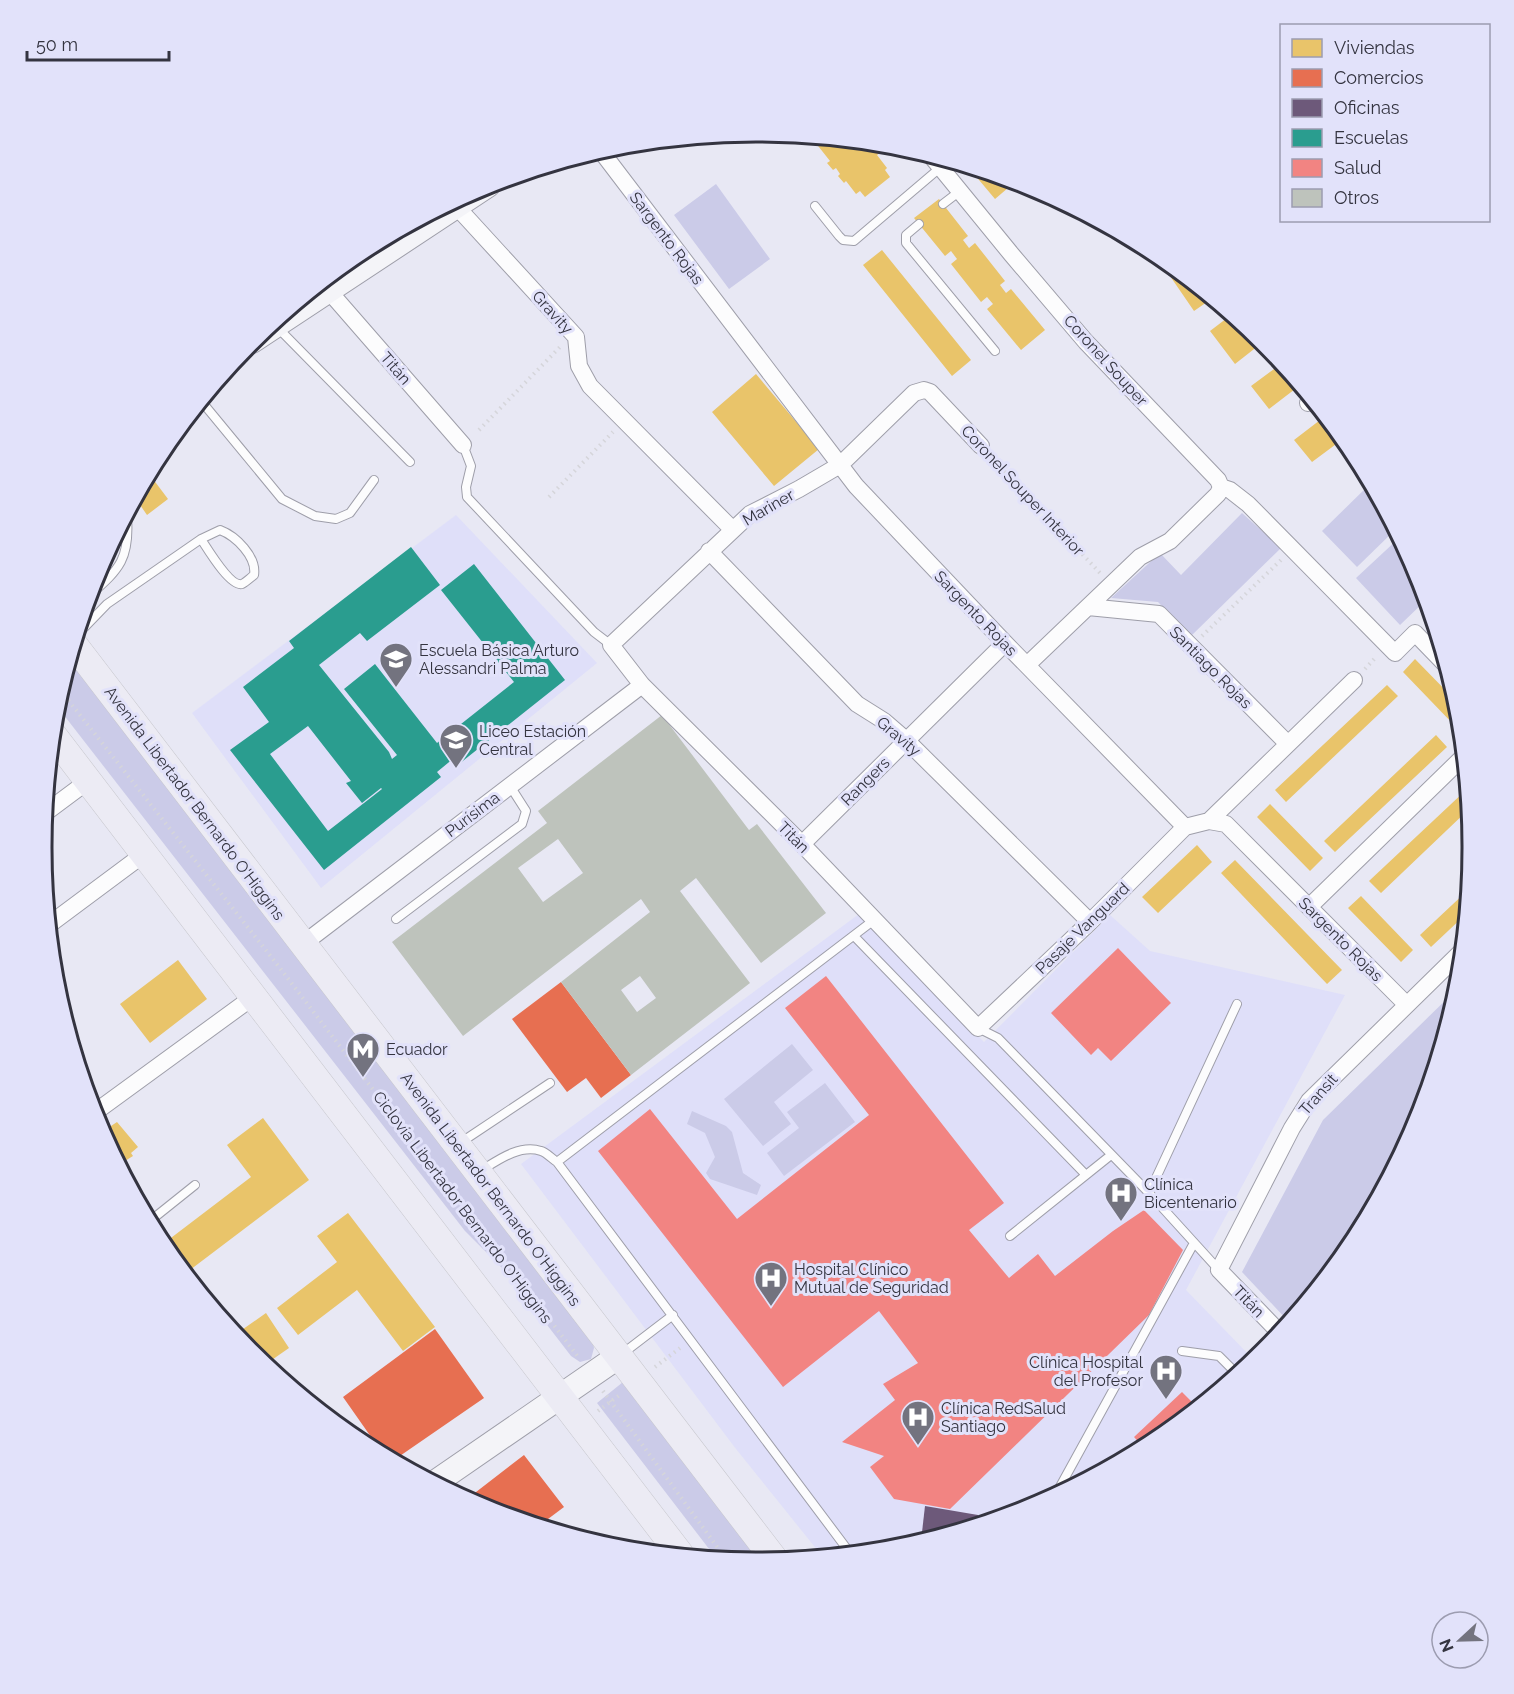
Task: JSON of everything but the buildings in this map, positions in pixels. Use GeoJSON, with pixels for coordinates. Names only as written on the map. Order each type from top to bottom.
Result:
{"type":"FeatureCollection","features":[{"type":"Feature","properties":{"kind":"main road","name":"Avenida Libertador Bernardo O'Higgins"},"geometry":{"type":"LineString","coordinates":[[80,653],[768,1552]]}},
{"type":"Feature","properties":{"kind":"main road"},"geometry":{"type":"LineString","coordinates":[[61,745],[674,1546]]}},
{"type":"Feature","properties":{"kind":"street","name":"Sargento Rojas"},"geometry":{"type":"LineString","coordinates":[[606,159],[856,486],[1185,827]]}},
{"type":"Feature","properties":{"kind":"street","name":"Coronel Souper"},"geometry":{"type":"LineString","coordinates":[[941,167],[1086,342],[1218,480],[1221,487],[1230,490],[1248,504],[1391,649]]}},
{"type":"Feature","properties":{"kind":"street","name":"Gravity"},"geometry":{"type":"LineString","coordinates":[[459,209],[573,333],[578,343],[579,366],[590,386],[732,529]]}},
{"type":"Feature","properties":{"kind":"street"},"geometry":{"type":"LineString","coordinates":[[316,298],[390,246]]}},
{"type":"Feature","properties":{"kind":"street","name":"Titán"},"geometry":{"type":"LineString","coordinates":[[328,290],[463,445]]}},
{"type":"Feature","properties":{"kind":"street","name":"Mariner"},"geometry":{"type":"LineString","coordinates":[[611,645],[708,551],[750,514],[840,465],[914,393],[924,390],[934,396]]}},
{"type":"Feature","properties":{"kind":"street","name":"Coronel Souper Interior"},"geometry":{"type":"LineString","coordinates":[[934,396],[981,446]]}},
{"type":"Feature","properties":{"kind":"street"},"geometry":{"type":"LineString","coordinates":[[1027,665],[1140,557],[1170,542],[1218,494],[1221,487]]}},
{"type":"Feature","properties":{"kind":"street","name":"Gravity"},"geometry":{"type":"LineString","coordinates":[[708,551],[857,704],[906,740],[1090,922]]}},
{"type":"Feature","properties":{"kind":"street","name":"Santiago Rojas"},"geometry":{"type":"LineString","coordinates":[[1088,607],[1159,614],[1288,744]]}},
{"type":"Feature","properties":{"kind":"street"},"geometry":{"type":"LineString","coordinates":[[1391,649],[1415,633],[1433,652]]}},
{"type":"Feature","properties":{"kind":"street","name":"Rangers"},"geometry":{"type":"LineString","coordinates":[[802,844],[1005,643]]}},
{"type":"Feature","properties":{"kind":"street","name":"Titán"},"geometry":{"type":"LineString","coordinates":[[611,645],[642,686],[802,844],[978,1028]]}},
{"type":"Feature","properties":{"kind":"street"},"geometry":{"type":"LineString","coordinates":[[1185,827],[1209,821],[1354,680]]}},
{"type":"Feature","properties":{"kind":"street","name":"Purísima"},"geometry":{"type":"LineString","coordinates":[[303,944],[642,686]]}},
{"type":"Feature","properties":{"kind":"street"},"geometry":{"type":"LineString","coordinates":[[1309,907],[1456,764]]}},
{"type":"Feature","properties":{"kind":"street"},"geometry":{"type":"LineString","coordinates":[[54,806],[88,781]]}},
{"type":"Feature","properties":{"kind":"street","name":"Sargento Rojas"},"geometry":{"type":"LineString","coordinates":[[1209,821],[1226,824],[1406,1004]]}},
{"type":"Feature","properties":{"kind":"street","name":"Pasaje Vanguard"},"geometry":{"type":"LineString","coordinates":[[978,1028],[1090,922],[1185,827]]}},
{"type":"Feature","properties":{"kind":"street"},"geometry":{"type":"LineString","coordinates":[[57,919],[144,854]]}},
{"type":"Feature","properties":{"kind":"street","name":"Transit"},"geometry":{"type":"LineString","coordinates":[[1219,1269],[1304,1107],[1317,1091],[1452,961]]}},
{"type":"Feature","properties":{"kind":"street"},"geometry":{"type":"LineString","coordinates":[[102,1107],[253,996]]}},
{"type":"Feature","properties":{"kind":"street","name":"Titán"},"geometry":{"type":"LineString","coordinates":[[1219,1269],[1274,1326]]}},
{"type":"Feature","properties":{"kind":"street"},"geometry":{"type":"LineString","coordinates":[[443,1478],[619,1356]]}},
{"type":"Feature","properties":{"kind":"lane"},"geometry":{"type":"LineString","coordinates":[[815,206],[843,240],[854,241],[932,165]]}},
{"type":"Feature","properties":{"kind":"lane"},"geometry":{"type":"LineString","coordinates":[[943,204],[960,191]]}},
{"type":"Feature","properties":{"kind":"lane"},"geometry":{"type":"LineString","coordinates":[[919,224],[906,235],[906,243],[995,351]]}},
{"type":"Feature","properties":{"kind":"lane"},"geometry":{"type":"LineString","coordinates":[[280,329],[410,462]]}},
{"type":"Feature","properties":{"kind":"lane"},"geometry":{"type":"LineString","coordinates":[[206,407],[282,499],[315,516],[336,519],[350,513],[374,480]]}},
{"type":"Feature","properties":{"kind":"lane"},"geometry":{"type":"LineString","coordinates":[[463,445],[471,466],[466,487],[467,497],[594,632],[611,645]]}},
{"type":"Feature","properties":{"kind":"lane"},"geometry":{"type":"LineString","coordinates":[[104,583],[113,575],[124,558],[129,539],[128,529]]}},
{"type":"Feature","properties":{"kind":"lane"},"geometry":{"type":"LineString","coordinates":[[90,622],[107,604],[201,539],[220,530],[236,538],[254,563],[254,575],[242,584],[228,578],[201,539]]}},
{"type":"Feature","properties":{"kind":"lane"},"geometry":{"type":"LineString","coordinates":[[396,919],[522,824],[526,811],[510,786]]}},
{"type":"Feature","properties":{"kind":"lane"},"geometry":{"type":"LineString","coordinates":[[557,1162],[874,920]]}},
{"type":"Feature","properties":{"kind":"lane"},"geometry":{"type":"LineString","coordinates":[[854,936],[1086,1175]]}},
{"type":"Feature","properties":{"kind":"lane"},"geometry":{"type":"LineString","coordinates":[[1149,1194],[1237,1004]]}},
{"type":"Feature","properties":{"kind":"lane"},"geometry":{"type":"LineString","coordinates":[[978,1028],[998,1038],[1219,1269]]}},
{"type":"Feature","properties":{"kind":"lane"},"geometry":{"type":"LineString","coordinates":[[457,1144],[550,1083]]}},
{"type":"Feature","properties":{"kind":"lane"},"geometry":{"type":"LineString","coordinates":[[478,1172],[506,1154],[524,1150],[540,1151],[557,1162],[844,1545]]}},
{"type":"Feature","properties":{"kind":"lane"},"geometry":{"type":"LineString","coordinates":[[1010,1236],[1111,1155]]}},
{"type":"Feature","properties":{"kind":"lane"},"geometry":{"type":"LineString","coordinates":[[157,1215],[195,1185]]}},
{"type":"Feature","properties":{"kind":"lane"},"geometry":{"type":"LineString","coordinates":[[1063,1482],[1194,1242]]}},
{"type":"Feature","properties":{"kind":"lane"},"geometry":{"type":"LineString","coordinates":[[619,1356],[673,1315]]}},
{"type":"Feature","properties":{"kind":"lane"},"geometry":{"type":"LineString","coordinates":[[1182,1351],[1219,1356],[1231,1368]]}},
{"type":"Feature","properties":{"kind":"path"},"geometry":{"type":"LineString","coordinates":[[479,430],[573,333]]}},
{"type":"Feature","properties":{"kind":"path"},"geometry":{"type":"LineString","coordinates":[[549,497],[625,420]]}},
{"type":"Feature","properties":{"kind":"path","name":"Coronel Souper Interior"},"geometry":{"type":"LineString","coordinates":[[981,446],[1111,584]]}},
{"type":"Feature","properties":{"kind":"path"},"geometry":{"type":"LineString","coordinates":[[1191,647],[1293,549]]}},
{"type":"Feature","properties":{"kind":"path"},"geometry":{"type":"LineString","coordinates":[[1354,680],[1391,649]]}},
{"type":"Feature","properties":{"kind":"path","name":"Ciclovía Libertador Bernardo O'Higgins"},"geometry":{"type":"LineString","coordinates":[[68,700],[276,963],[592,1375],[720,1550]]}},
{"type":"Feature","properties":{"kind":"shaded area"},"geometry":{"type":"Polygon","coordinates":[[[716,184],[770,259],[729,289],[674,215],[716,184]]]}},
{"type":"Feature","properties":{"kind":"shaded area"},"geometry":{"type":"Polygon","coordinates":[[[1364,490],[1389,536],[1357,567],[1322,531],[1364,490]]]}},
{"type":"Feature","properties":{"kind":"shaded area"},"geometry":{"type":"Polygon","coordinates":[[[1242,513],[1281,548],[1191,636],[1158,602],[1111,598],[1160,553],[1181,575],[1242,513]]]}},
{"type":"Feature","properties":{"kind":"shaded area","name":"Escuela Básica Arturo Alessandri Palma"},"geometry":{"type":"Polygon","coordinates":[[[456,515],[597,663],[321,888],[192,713],[456,515]]]}},
{"type":"Feature","properties":{"kind":"shaded area"},"geometry":{"type":"Polygon","coordinates":[[[1393,544],[1419,607],[1400,625],[1356,578],[1393,544]]]}},
{"type":"Feature","properties":{"kind":"shaded area"},"geometry":{"type":"Polygon","coordinates":[[[78,663],[592,1339],[594,1348],[591,1359],[580,1362],[571,1356],[507,1273],[465,1231],[65,717],[78,663]]]}},
{"type":"Feature","properties":{"kind":"shaded area"},"geometry":{"type":"Polygon","coordinates":[[[859,914],[984,1042],[1110,915],[1150,951],[1345,995],[1186,1290],[1247,1353],[1222,1377],[1148,1433],[1069,1479],[983,1514],[894,1538],[816,1549],[736,1449],[521,1164],[859,914]]]}},
{"type":"Feature","properties":{"kind":"shaded area"},"geometry":{"type":"Polygon","coordinates":[[[1444,1002],[1424,1073],[1389,1159],[1343,1238],[1283,1316],[1242,1272],[1323,1120],[1444,1002]]]}},
{"type":"Feature","properties":{"kind":"shaded area"},"geometry":{"type":"Polygon","coordinates":[[[792,1044],[813,1070],[774,1102],[791,1124],[763,1146],[724,1099],[792,1044]]]}},
{"type":"Feature","properties":{"kind":"shaded area"},"geometry":{"type":"Polygon","coordinates":[[[825,1083],[855,1122],[784,1176],[767,1153],[799,1128],[787,1112],[825,1083]]]}},
{"type":"Feature","properties":{"kind":"shaded area"},"geometry":{"type":"Polygon","coordinates":[[[692,1111],[726,1126],[732,1132],[743,1173],[761,1185],[757,1195],[710,1179],[706,1173],[715,1157],[705,1133],[687,1124],[692,1111]]]}},
{"type":"Feature","properties":{"kind":"shaded area"},"geometry":{"type":"Polygon","coordinates":[[[623,1382],[758,1552],[710,1550],[597,1403],[623,1382]]]}},
{"type":"Feature","properties":{"kind":"place","name":"Escuela Básica Arturo Alessandri Palma"},"geometry":{"type":"Point","coordinates":[396,688]}},
{"type":"Feature","properties":{"kind":"place","name":"Liceo Estación Central"},"geometry":{"type":"Point","coordinates":[456,769]}},
{"type":"Feature","properties":{"kind":"place","name":"Ecuador"},"geometry":{"type":"Point","coordinates":[363,1078]}},
{"type":"Feature","properties":{"kind":"place","name":"Clínica Bicentenario"},"geometry":{"type":"Point","coordinates":[1121,1222]}},
{"type":"Feature","properties":{"kind":"place","name":"Hospital Clínico Mutual de Seguridad"},"geometry":{"type":"Point","coordinates":[771,1307]}},
{"type":"Feature","properties":{"kind":"place","name":"Clínica Hospital del Profesor"},"geometry":{"type":"Point","coordinates":[1166,1400]}},
{"type":"Feature","properties":{"kind":"place","name":"Clínica RedSalud Santiago"},"geometry":{"type":"Point","coordinates":[918,1446]}}]}
